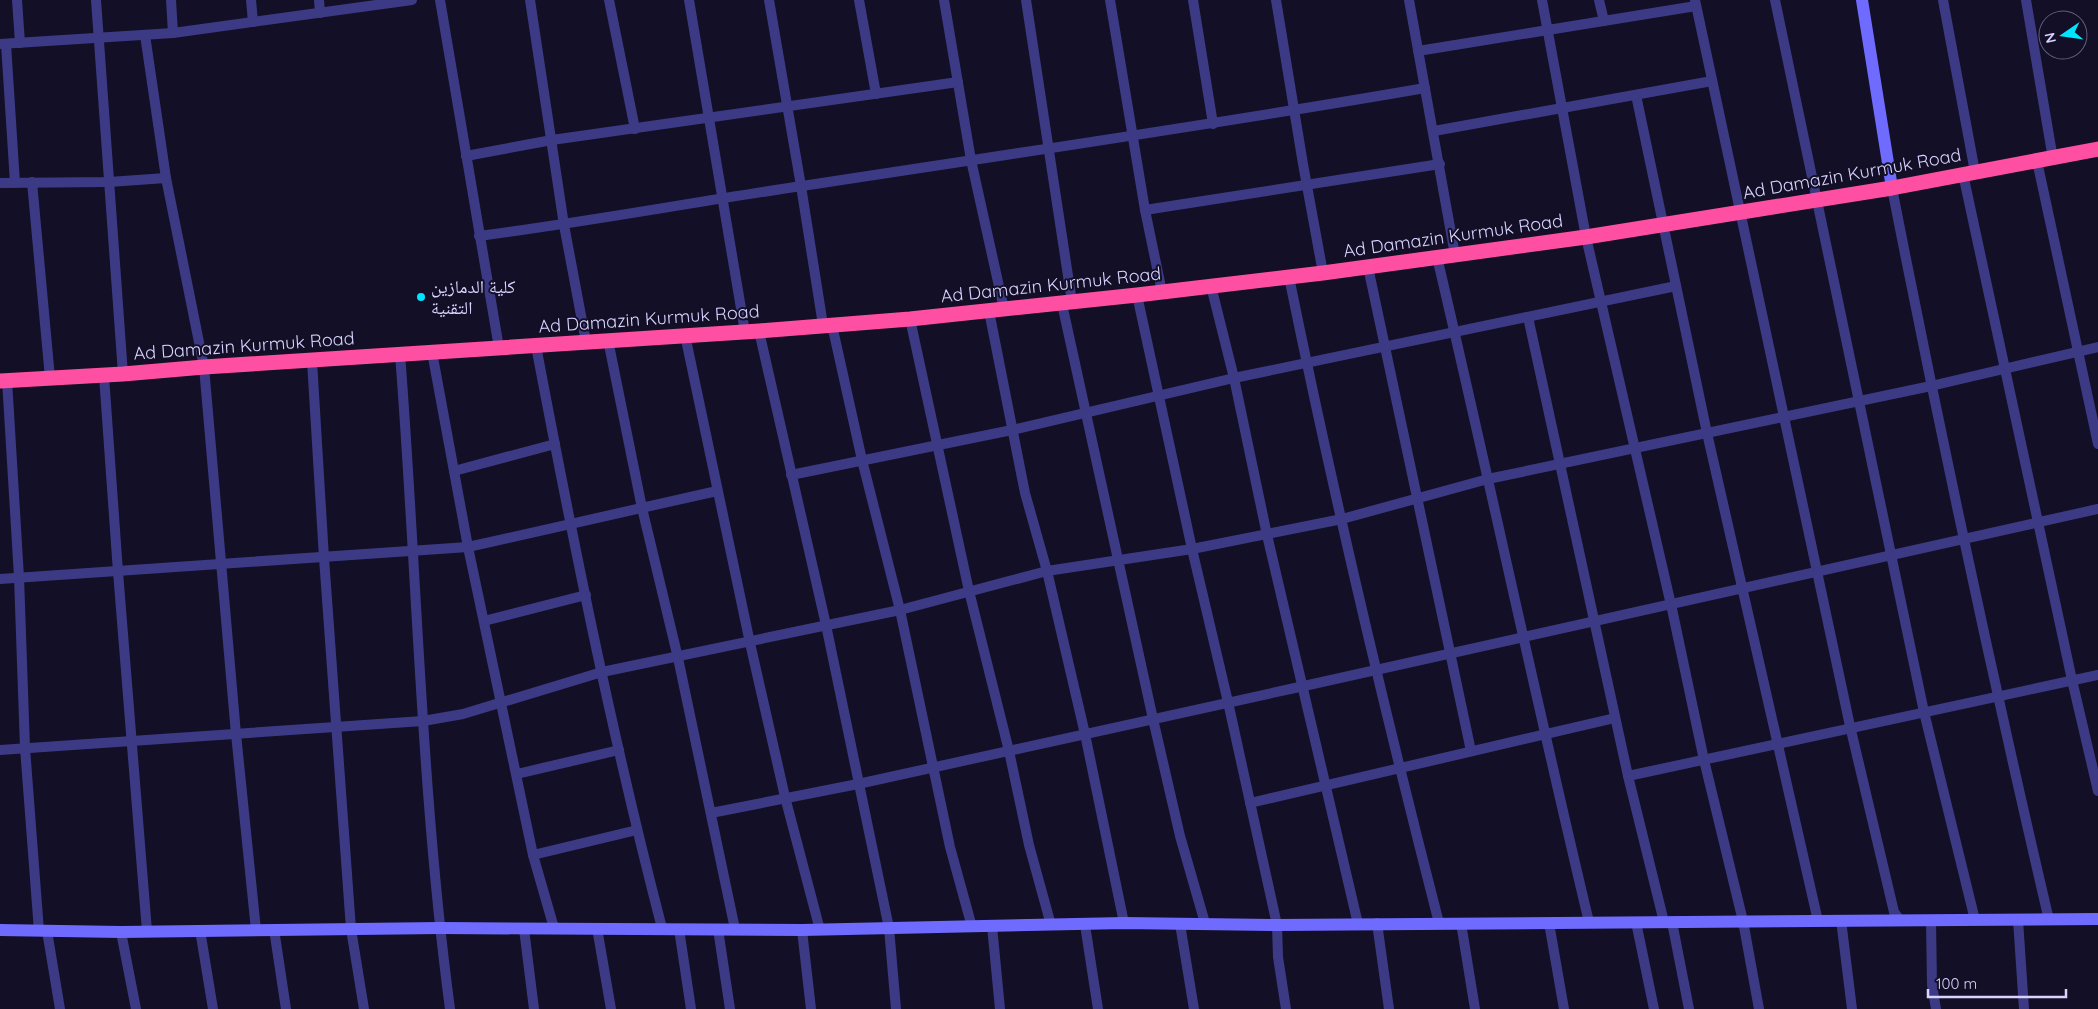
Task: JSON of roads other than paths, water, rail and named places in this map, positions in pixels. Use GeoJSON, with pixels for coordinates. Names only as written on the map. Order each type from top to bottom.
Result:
{"type":"FeatureCollection","features":[{"type":"Feature","properties":{"kind":"highway","name":"Ad Damazin Kurmuk Road"},"geometry":{"type":"LineString","coordinates":[[3,381],[104,376],[204,367],[752,331],[910,319],[1067,303],[1323,273],[1586,237],[1892,188],[2098,149]]}},
{"type":"Feature","properties":{"kind":"street"},"geometry":{"type":"LineString","coordinates":[[17,0],[20,43]]}},
{"type":"Feature","properties":{"kind":"street"},"geometry":{"type":"LineString","coordinates":[[96,0],[123,374]]}},
{"type":"Feature","properties":{"kind":"street"},"geometry":{"type":"LineString","coordinates":[[171,0],[173,33]]}},
{"type":"Feature","properties":{"kind":"street"},"geometry":{"type":"LineString","coordinates":[[251,0],[253,22]]}},
{"type":"Feature","properties":{"kind":"street"},"geometry":{"type":"LineString","coordinates":[[319,0],[320,13]]}},
{"type":"Feature","properties":{"kind":"street"},"geometry":{"type":"LineString","coordinates":[[15,183],[3,44],[173,33],[320,13],[361,4],[412,0]]}},
{"type":"Feature","properties":{"kind":"street"},"geometry":{"type":"LineString","coordinates":[[440,0],[499,348]]}},
{"type":"Feature","properties":{"kind":"street"},"geometry":{"type":"LineString","coordinates":[[530,0],[564,225],[586,342]]}},
{"type":"Feature","properties":{"kind":"street"},"geometry":{"type":"LineString","coordinates":[[609,0],[635,129]]}},
{"type":"Feature","properties":{"kind":"street"},"geometry":{"type":"LineString","coordinates":[[689,0],[722,198],[752,331],[791,475],[826,625],[889,928],[896,1009]]}},
{"type":"Feature","properties":{"kind":"street"},"geometry":{"type":"LineString","coordinates":[[769,0],[827,325],[900,610],[950,847],[972,927]]}},
{"type":"Feature","properties":{"kind":"street"},"geometry":{"type":"LineString","coordinates":[[859,0],[876,94]]}},
{"type":"Feature","properties":{"kind":"street"},"geometry":{"type":"LineString","coordinates":[[944,0],[972,160],[1004,309]]}},
{"type":"Feature","properties":{"kind":"street"},"geometry":{"type":"LineString","coordinates":[[1026,0],[1048,149],[1067,303],[1086,411],[1180,836],[1205,923]]}},
{"type":"Feature","properties":{"kind":"street"},"geometry":{"type":"LineString","coordinates":[[1110,0],[1145,210],[1162,292]]}},
{"type":"Feature","properties":{"kind":"street"},"geometry":{"type":"LineString","coordinates":[[1193,0],[1214,124]]}},
{"type":"Feature","properties":{"kind":"street"},"geometry":{"type":"LineString","coordinates":[[1276,0],[1306,185],[1323,273]]}},
{"type":"Feature","properties":{"kind":"street"},"geometry":{"type":"LineString","coordinates":[[1409,0],[1456,255]]}},
{"type":"Feature","properties":{"kind":"street"},"geometry":{"type":"LineString","coordinates":[[1542,0],[1586,237],[1671,605],[1704,760],[1743,921],[1759,1009]]}},
{"type":"Feature","properties":{"kind":"street"},"geometry":{"type":"LineString","coordinates":[[1599,0],[1604,21]]}},
{"type":"Feature","properties":{"kind":"street"},"geometry":{"type":"LineString","coordinates":[[1775,0],[1924,712],[1975,920]]}},
{"type":"Feature","properties":{"kind":"street"},"geometry":{"type":"LineString","coordinates":[[1862,0],[1892,188],[1931,386],[1997,696],[2049,920]]}},
{"type":"Feature","properties":{"kind":"street"},"geometry":{"type":"LineString","coordinates":[[1943,0],[1969,173],[2005,369],[2098,792]]}},
{"type":"Feature","properties":{"kind":"street"},"geometry":{"type":"LineString","coordinates":[[2026,0],[2053,159]]}},
{"type":"Feature","properties":{"kind":"street"},"geometry":{"type":"LineString","coordinates":[[1418,51],[1604,21],[1696,3],[1850,728],[1894,912],[1900,920]]}},
{"type":"Feature","properties":{"kind":"street"},"geometry":{"type":"LineString","coordinates":[[145,35],[166,178],[204,367],[236,734],[256,930]]}},
{"type":"Feature","properties":{"kind":"street"},"geometry":{"type":"LineString","coordinates":[[1434,131],[1712,81]]}},
{"type":"Feature","properties":{"kind":"street"},"geometry":{"type":"LineString","coordinates":[[466,156],[552,140],[788,108],[958,82]]}},
{"type":"Feature","properties":{"kind":"street"},"geometry":{"type":"LineString","coordinates":[[479,236],[564,225],[722,198],[1133,137],[1425,88]]}},
{"type":"Feature","properties":{"kind":"street"},"geometry":{"type":"LineString","coordinates":[[1636,95],[1708,434],[1818,921]]}},
{"type":"Feature","properties":{"kind":"street"},"geometry":{"type":"LineString","coordinates":[[2037,161],[2098,444]]}},
{"type":"Feature","properties":{"kind":"street"},"geometry":{"type":"LineString","coordinates":[[1145,210],[1440,164]]}},
{"type":"Feature","properties":{"kind":"street"},"geometry":{"type":"LineString","coordinates":[[0,183],[109,182],[166,178]]}},
{"type":"Feature","properties":{"kind":"street"},"geometry":{"type":"LineString","coordinates":[[32,182],[50,378]]}},
{"type":"Feature","properties":{"kind":"street"},"geometry":{"type":"LineString","coordinates":[[1437,257],[1544,734],[1589,922]]}},
{"type":"Feature","properties":{"kind":"street"},"geometry":{"type":"LineString","coordinates":[[1368,267],[1471,751]]}},
{"type":"Feature","properties":{"kind":"street"},"geometry":{"type":"LineString","coordinates":[[1289,277],[1398,768],[1439,924]]}},
{"type":"Feature","properties":{"kind":"street"},"geometry":{"type":"LineString","coordinates":[[1211,286],[1234,378],[1267,535],[1304,686],[1358,924]]}},
{"type":"Feature","properties":{"kind":"street"},"geometry":{"type":"LineString","coordinates":[[791,475],[1012,430],[1159,394],[1676,286]]}},
{"type":"Feature","properties":{"kind":"street"},"geometry":{"type":"LineString","coordinates":[[1137,295],[1277,925],[1278,957],[1286,1009]]}},
{"type":"Feature","properties":{"kind":"street"},"geometry":{"type":"LineString","coordinates":[[989,310],[1025,493],[1047,571],[1085,734],[1124,923]]}},
{"type":"Feature","properties":{"kind":"street"},"geometry":{"type":"LineString","coordinates":[[1528,317],[1628,776],[1668,922],[1689,1009]]}},
{"type":"Feature","properties":{"kind":"street"},"geometry":{"type":"LineString","coordinates":[[910,319],[969,591],[1009,751],[1029,844],[1051,925]]}},
{"type":"Feature","properties":{"kind":"street"},"geometry":{"type":"LineString","coordinates":[[685,335],[750,643],[785,797],[820,930]]}},
{"type":"Feature","properties":{"kind":"street"},"geometry":{"type":"LineString","coordinates":[[608,340],[642,508],[678,658],[736,930]]}},
{"type":"Feature","properties":{"kind":"street"},"geometry":{"type":"LineString","coordinates":[[536,346],[602,672],[637,830],[662,928]]}},
{"type":"Feature","properties":{"kind":"street"},"geometry":{"type":"LineString","coordinates":[[0,750],[423,721],[463,714],[602,672],[678,658],[900,610],[1047,571],[1192,549],[1267,535],[1342,519],[1488,479],[1858,402],[2098,347]]}},
{"type":"Feature","properties":{"kind":"street"},"geometry":{"type":"LineString","coordinates":[[432,352],[468,547],[533,855],[554,928]]}},
{"type":"Feature","properties":{"kind":"street"},"geometry":{"type":"LineString","coordinates":[[400,354],[414,551],[423,721],[440,928],[450,1009]]}},
{"type":"Feature","properties":{"kind":"street"},"geometry":{"type":"LineString","coordinates":[[312,361],[324,558],[351,929],[364,1009]]}},
{"type":"Feature","properties":{"kind":"street"},"geometry":{"type":"LineString","coordinates":[[104,376],[147,931]]}},
{"type":"Feature","properties":{"kind":"street"},"geometry":{"type":"LineString","coordinates":[[3,381],[19,577],[25,748],[43,931],[60,1009]]}},
{"type":"Feature","properties":{"kind":"street"},"geometry":{"type":"LineString","coordinates":[[454,471],[555,444]]}},
{"type":"Feature","properties":{"kind":"street"},"geometry":{"type":"LineString","coordinates":[[0,579],[468,547],[717,491]]}},
{"type":"Feature","properties":{"kind":"street"},"geometry":{"type":"LineString","coordinates":[[710,813],[858,784],[1009,751],[2098,509]]}},
{"type":"Feature","properties":{"kind":"street"},"geometry":{"type":"LineString","coordinates":[[484,621],[586,595]]}},
{"type":"Feature","properties":{"kind":"street"},"geometry":{"type":"LineString","coordinates":[[1628,776],[2098,675]]}},
{"type":"Feature","properties":{"kind":"street"},"geometry":{"type":"LineString","coordinates":[[1250,803],[1615,718]]}},
{"type":"Feature","properties":{"kind":"street"},"geometry":{"type":"LineString","coordinates":[[517,774],[619,750]]}},
{"type":"Feature","properties":{"kind":"street"},"geometry":{"type":"LineString","coordinates":[[533,855],[637,830]]}},
{"type":"Feature","properties":{"kind":"street"},"geometry":{"type":"LineString","coordinates":[[0,930],[121,932],[274,929],[662,928],[820,930],[1124,923],[1277,925],[2098,919]]}},
{"type":"Feature","properties":{"kind":"street"},"geometry":{"type":"LineString","coordinates":[[1841,920],[1852,1009]]}},
{"type":"Feature","properties":{"kind":"street"},"geometry":{"type":"LineString","coordinates":[[1931,920],[1932,985],[1936,1009]]}},
{"type":"Feature","properties":{"kind":"street"},"geometry":{"type":"LineString","coordinates":[[2018,920],[2024,1009]]}},
{"type":"Feature","properties":{"kind":"street"},"geometry":{"type":"LineString","coordinates":[[1636,922],[1654,1009]]}},
{"type":"Feature","properties":{"kind":"street"},"geometry":{"type":"LineString","coordinates":[[1461,923],[1475,1009]]}},
{"type":"Feature","properties":{"kind":"street"},"geometry":{"type":"LineString","coordinates":[[1549,923],[1564,1009]]}},
{"type":"Feature","properties":{"kind":"street"},"geometry":{"type":"LineString","coordinates":[[1180,924],[1194,1009]]}},
{"type":"Feature","properties":{"kind":"street"},"geometry":{"type":"LineString","coordinates":[[1377,924],[1389,1009]]}},
{"type":"Feature","properties":{"kind":"street"},"geometry":{"type":"LineString","coordinates":[[1085,925],[1098,1009]]}},
{"type":"Feature","properties":{"kind":"street"},"geometry":{"type":"LineString","coordinates":[[992,926],[1000,1009]]}},
{"type":"Feature","properties":{"kind":"street"},"geometry":{"type":"LineString","coordinates":[[597,928],[611,1009]]}},
{"type":"Feature","properties":{"kind":"street"},"geometry":{"type":"LineString","coordinates":[[274,929],[286,1009]]}},
{"type":"Feature","properties":{"kind":"street"},"geometry":{"type":"LineString","coordinates":[[524,929],[534,1009]]}},
{"type":"Feature","properties":{"kind":"street"},"geometry":{"type":"LineString","coordinates":[[679,929],[691,1009]]}},
{"type":"Feature","properties":{"kind":"street"},"geometry":{"type":"LineString","coordinates":[[718,929],[730,1009]]}},
{"type":"Feature","properties":{"kind":"street"},"geometry":{"type":"LineString","coordinates":[[200,930],[213,1009]]}},
{"type":"Feature","properties":{"kind":"street"},"geometry":{"type":"LineString","coordinates":[[802,930],[811,1009]]}},
{"type":"Feature","properties":{"kind":"street"},"geometry":{"type":"LineString","coordinates":[[121,932],[136,1009]]}},
{"type":"Feature","properties":{"kind":"place","name":"كلية الدمازين التقنية"},"geometry":{"type":"Point","coordinates":[421,297]}}]}
